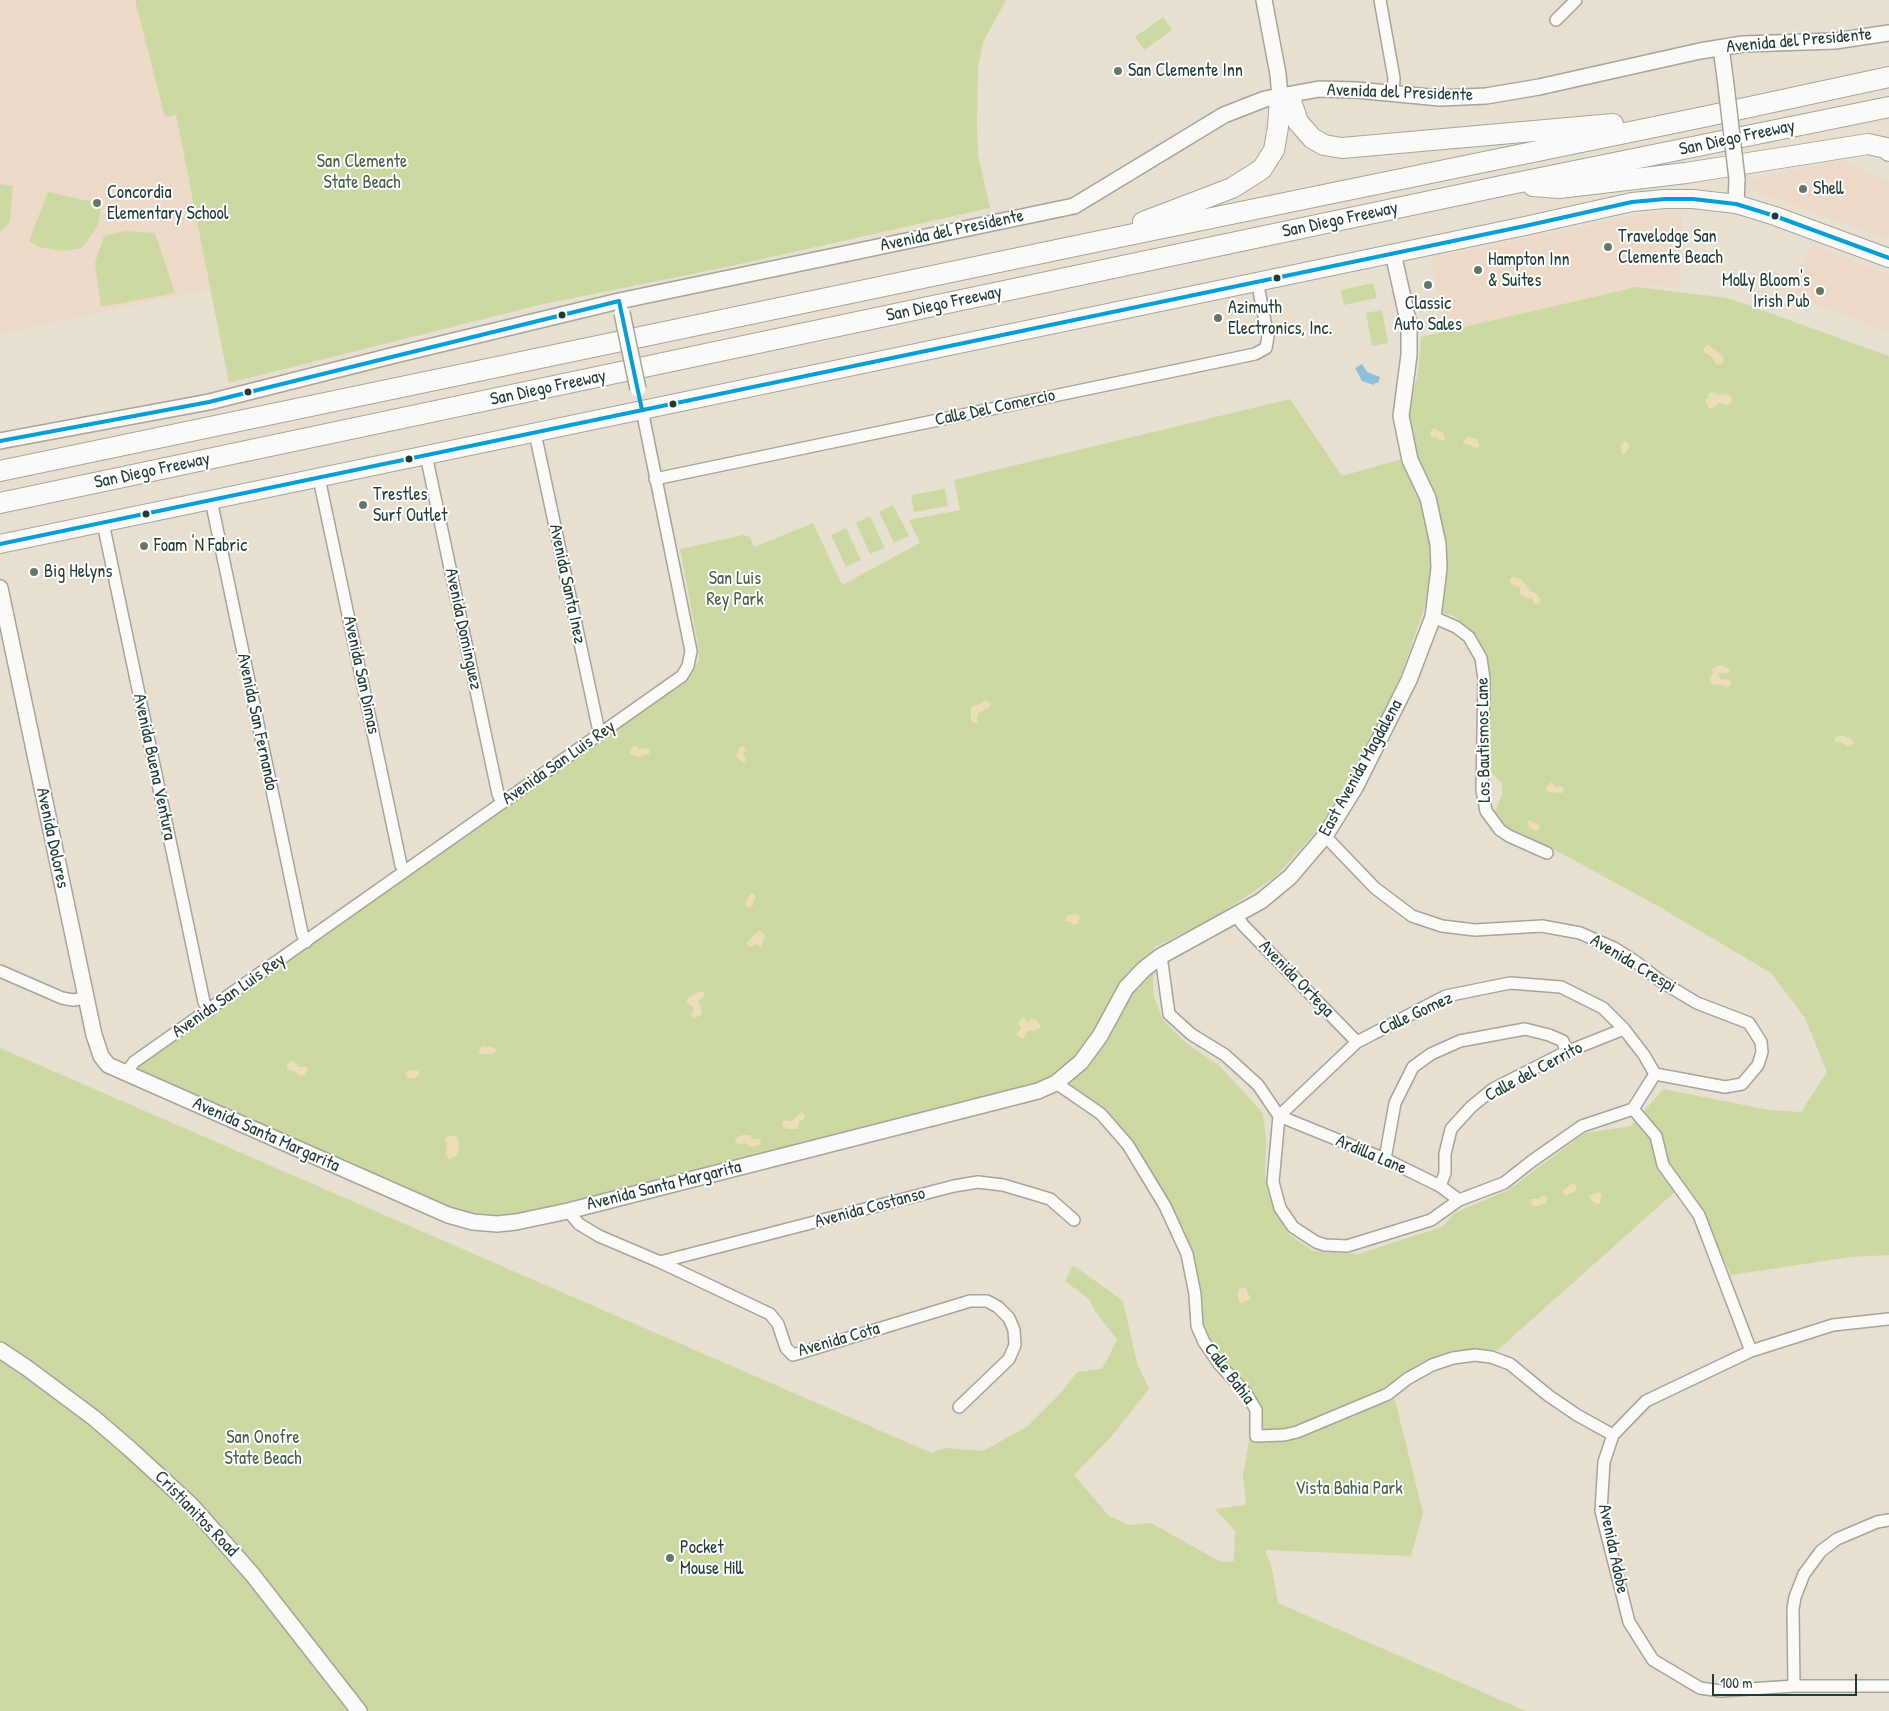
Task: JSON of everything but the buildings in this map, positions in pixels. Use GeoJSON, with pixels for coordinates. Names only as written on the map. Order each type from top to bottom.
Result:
{"type":"FeatureCollection","features":[{"type":"Feature","properties":{"kind":"highway","name":"San Diego Freeway"},"geometry":{"type":"LineString","coordinates":[[0,471],[1889,77]]}},
{"type":"Feature","properties":{"kind":"highway"},"geometry":{"type":"LineString","coordinates":[[1090,243],[1232,188],[1262,169],[1274,150],[1280,97],[1292,104],[1298,122],[1312,138],[1324,145],[1342,148],[1708,116]]}},
{"type":"Feature","properties":{"kind":"highway","name":"San Diego Freeway"},"geometry":{"type":"LineString","coordinates":[[0,503],[1511,184],[1889,107]]}},
{"type":"Feature","properties":{"kind":"highway"},"geometry":{"type":"LineString","coordinates":[[1511,184],[1559,188],[1686,173],[1868,144],[1889,151]]}},
{"type":"Feature","properties":{"kind":"main road"},"geometry":{"type":"LineString","coordinates":[[0,544],[1632,202],[1674,199],[1736,204],[1775,216],[1889,258]]}},
{"type":"Feature","properties":{"kind":"street"},"geometry":{"type":"LineString","coordinates":[[1264,0],[1278,74],[1280,97]]}},
{"type":"Feature","properties":{"kind":"street"},"geometry":{"type":"LineString","coordinates":[[1380,0],[1394,78],[1393,94]]}},
{"type":"Feature","properties":{"kind":"street"},"geometry":{"type":"LineString","coordinates":[[1556,20],[1576,0]]}},
{"type":"Feature","properties":{"kind":"street","name":"Avenida del Presidente"},"geometry":{"type":"LineString","coordinates":[[0,442],[209,402],[395,355],[1074,206],[1224,115],[1265,99],[1319,89],[1356,90],[1440,98],[1486,96],[1721,48],[1770,42],[1835,41],[1889,33]]}},
{"type":"Feature","properties":{"kind":"street"},"geometry":{"type":"LineString","coordinates":[[1721,48],[1736,179],[1736,204]]}},
{"type":"Feature","properties":{"kind":"street","name":"East Avenida Magdalena"},"geometry":{"type":"LineString","coordinates":[[1162,956],[1262,901],[1290,877],[1325,836],[1356,786],[1409,680],[1433,616],[1439,568],[1438,544],[1428,498],[1410,460],[1401,416],[1409,355],[1409,324],[1393,253]]}},
{"type":"Feature","properties":{"kind":"street","name":"Calle Del Comercio"},"geometry":{"type":"LineString","coordinates":[[655,479],[1255,354],[1266,348],[1268,336],[1257,281]]}},
{"type":"Feature","properties":{"kind":"street","name":"Avenida San Luis Rey"},"geometry":{"type":"LineString","coordinates":[[126,1073],[134,1062],[682,676],[688,666],[691,651],[620,307]]}},
{"type":"Feature","properties":{"kind":"street","name":"Avenida Santa Inez"},"geometry":{"type":"LineString","coordinates":[[534,433],[598,727],[602,734]]}},
{"type":"Feature","properties":{"kind":"street","name":"Avenida Dominguez"},"geometry":{"type":"LineString","coordinates":[[426,455],[498,794],[502,802]]}},
{"type":"Feature","properties":{"kind":"street","name":"Avenida San Dimas"},"geometry":{"type":"LineString","coordinates":[[319,478],[401,865],[405,871]]}},
{"type":"Feature","properties":{"kind":"street","name":"Avenida San Fernando"},"geometry":{"type":"LineString","coordinates":[[211,500],[302,933],[306,942]]}},
{"type":"Feature","properties":{"kind":"street","name":"Avenida Buena Ventura"},"geometry":{"type":"LineString","coordinates":[[103,523],[204,1002],[209,1011]]}},
{"type":"Feature","properties":{"kind":"street","name":"Avenida Dolores"},"geometry":{"type":"LineString","coordinates":[[0,588],[94,1035],[101,1056],[112,1067],[126,1073]]}},
{"type":"Feature","properties":{"kind":"street","name":"Los Bautismos Lane"},"geometry":{"type":"LineString","coordinates":[[1433,616],[1456,627],[1469,637],[1481,658],[1484,679],[1482,790],[1486,811],[1500,830],[1547,853]]}},
{"type":"Feature","properties":{"kind":"street","name":"Avenida Crespi"},"geometry":{"type":"LineString","coordinates":[[1325,836],[1375,888],[1412,916],[1442,926],[1475,930],[1542,926],[1580,933],[1614,948],[1662,982],[1697,1003],[1749,1023],[1756,1031],[1761,1042],[1762,1052],[1758,1065],[1742,1084],[1725,1087],[1655,1074]]}},
{"type":"Feature","properties":{"kind":"street","name":"Avenida Ortega"},"geometry":{"type":"LineString","coordinates":[[1236,915],[1243,925],[1357,1042]]}},
{"type":"Feature","properties":{"kind":"street"},"geometry":{"type":"LineString","coordinates":[[1162,956],[1169,1014],[1191,1034],[1225,1055],[1258,1085],[1278,1116],[1273,1182],[1280,1208],[1293,1227],[1316,1242],[1337,1247],[1354,1244],[1431,1220],[1459,1200],[1504,1184],[1532,1161],[1582,1126],[1633,1109],[1655,1074]]}},
{"type":"Feature","properties":{"kind":"street","name":"Avenida Santa Margarita"},"geometry":{"type":"LineString","coordinates":[[126,1073],[448,1215],[473,1222],[497,1224],[516,1222],[568,1211],[1028,1094],[1056,1084],[1080,1062],[1100,1036],[1126,988],[1144,969],[1162,956]]}},
{"type":"Feature","properties":{"kind":"street"},"geometry":{"type":"LineString","coordinates":[[0,971],[62,998],[73,1000],[86,998]]}},
{"type":"Feature","properties":{"kind":"street","name":"Calle Gomez"},"geometry":{"type":"LineString","coordinates":[[1278,1116],[1357,1042],[1446,996],[1510,983],[1561,987],[1603,1008],[1624,1029],[1655,1074]]}},
{"type":"Feature","properties":{"kind":"street"},"geometry":{"type":"LineString","coordinates":[[1385,1159],[1395,1103],[1413,1067],[1431,1054],[1460,1041],[1525,1029],[1549,1035],[1563,1041],[1566,1052]]}},
{"type":"Feature","properties":{"kind":"street","name":"Calle del Cerrito"},"geometry":{"type":"LineString","coordinates":[[1440,1186],[1445,1173],[1445,1154],[1451,1129],[1471,1107],[1493,1089],[1566,1052],[1624,1029]]}},
{"type":"Feature","properties":{"kind":"street","name":"Calle Bahia"},"geometry":{"type":"LineString","coordinates":[[1056,1084],[1101,1114],[1128,1145],[1165,1206],[1187,1254],[1195,1294],[1197,1326],[1204,1342],[1220,1365],[1246,1393],[1256,1410],[1256,1436],[1284,1435],[1296,1432],[1388,1394],[1407,1378],[1432,1364],[1453,1358],[1475,1355],[1490,1357],[1510,1364],[1549,1396],[1577,1415],[1613,1435]]}},
{"type":"Feature","properties":{"kind":"street"},"geometry":{"type":"LineString","coordinates":[[1633,1109],[1656,1136],[1663,1165],[1699,1215],[1751,1351]]}},
{"type":"Feature","properties":{"kind":"street","name":"Ardilla Lane"},"geometry":{"type":"LineString","coordinates":[[1278,1116],[1385,1159],[1440,1186],[1459,1200]]}},
{"type":"Feature","properties":{"kind":"street","name":"Avenida Costanso"},"geometry":{"type":"LineString","coordinates":[[660,1262],[954,1186],[978,1182],[1003,1185],[1050,1199],[1074,1220]]}},
{"type":"Feature","properties":{"kind":"street","name":"Avenida Cota"},"geometry":{"type":"LineString","coordinates":[[568,1211],[579,1224],[599,1236],[660,1262],[770,1314],[778,1324],[786,1348],[793,1355],[970,1301],[987,1301],[998,1307],[1009,1318],[1014,1330],[1015,1344],[1009,1359],[959,1407]]}},
{"type":"Feature","properties":{"kind":"street","name":"Avenida Adobe"},"geometry":{"type":"LineString","coordinates":[[1889,1319],[1833,1325],[1751,1351],[1646,1401],[1613,1435],[1604,1462],[1601,1511],[1629,1622],[1653,1660],[1700,1688],[1721,1691],[1794,1686],[1889,1686]]}},
{"type":"Feature","properties":{"kind":"street","name":"Cristianitos Road"},"geometry":{"type":"LineString","coordinates":[[0,1350],[94,1418],[191,1505],[252,1574],[359,1711]]}},
{"type":"Feature","properties":{"kind":"street"},"geometry":{"type":"LineString","coordinates":[[1794,1686],[1793,1609],[1795,1597],[1804,1574],[1821,1551],[1837,1539],[1877,1522],[1889,1520]]}},
{"type":"Feature","properties":{"kind":"shaded area","name":"Concordia Elementary School"},"geometry":{"type":"Polygon","coordinates":[[[9,0],[135,0],[165,117],[176,115],[210,289],[0,334],[0,2],[9,0]]]}},
{"type":"Feature","properties":{"kind":"shaded area"},"geometry":{"type":"Polygon","coordinates":[[[1841,160],[1889,182],[1889,232],[1887,239],[1752,190],[1751,179],[1841,160]]]}},
{"type":"Feature","properties":{"kind":"shaded area"},"geometry":{"type":"Polygon","coordinates":[[[1682,212],[1680,287],[1637,286],[1448,331],[1431,258],[1643,214],[1682,212]]]}},
{"type":"Feature","properties":{"kind":"shaded area"},"geometry":{"type":"Polygon","coordinates":[[[1812,245],[1889,274],[1889,332],[1793,296],[1812,245]]]}},
{"type":"Feature","properties":{"kind":"green space","name":"San Clemente State Beach"},"geometry":{"type":"Polygon","coordinates":[[[135,0],[1006,0],[983,42],[978,67],[978,155],[990,208],[726,267],[539,305],[229,383],[176,115],[165,117],[135,0]]]}},
{"type":"Feature","properties":{"kind":"green space"},"geometry":{"type":"Polygon","coordinates":[[[1163,17],[1172,30],[1144,50],[1135,37],[1163,17]]]}},
{"type":"Feature","properties":{"kind":"green space"},"geometry":{"type":"Polygon","coordinates":[[[0,184],[13,186],[10,222],[0,232],[0,184]]]}},
{"type":"Feature","properties":{"kind":"green space"},"geometry":{"type":"Polygon","coordinates":[[[48,192],[102,204],[98,226],[82,248],[63,251],[39,247],[29,241],[48,192]]]}},
{"type":"Feature","properties":{"kind":"green space"},"geometry":{"type":"Polygon","coordinates":[[[126,231],[155,233],[175,293],[101,307],[95,263],[104,236],[126,231]]]}},
{"type":"Feature","properties":{"kind":"green space"},"geometry":{"type":"Polygon","coordinates":[[[1373,283],[1377,298],[1344,305],[1341,290],[1373,283]]]}},
{"type":"Feature","properties":{"kind":"green space","name":"San Luis Rey Park"},"geometry":{"type":"Polygon","coordinates":[[[1636,287],[1728,298],[1889,356],[1889,1255],[1851,1257],[1731,1275],[1690,1190],[1676,1191],[1492,1355],[1462,1351],[1421,1363],[1388,1388],[1316,1420],[1291,1428],[1261,1429],[1260,1407],[1211,1346],[1203,1322],[1195,1259],[1148,1167],[1110,1113],[1050,1079],[690,1174],[502,1218],[480,1217],[459,1212],[133,1069],[684,679],[699,661],[698,644],[680,549],[743,535],[750,537],[754,547],[813,523],[842,585],[920,543],[909,520],[960,510],[954,480],[1290,399],[1342,476],[1413,456],[1408,409],[1418,373],[1421,337],[1636,287]],[[1425,606],[1401,675],[1363,753],[1322,825],[1274,878],[1207,922],[1154,947],[1153,994],[1163,1020],[1187,1044],[1220,1066],[1263,1113],[1266,1140],[1265,1178],[1268,1179],[1271,1200],[1285,1229],[1290,1235],[1313,1251],[1358,1254],[1442,1227],[1455,1213],[1508,1190],[1585,1133],[1631,1126],[1663,1089],[1769,1110],[1801,1112],[1827,1072],[1805,1018],[1771,973],[1656,905],[1548,846],[1513,834],[1494,813],[1502,795],[1502,783],[1490,771],[1488,663],[1477,636],[1455,617],[1425,606]]]}},
{"type":"Feature","properties":{"kind":"green space"},"geometry":{"type":"Polygon","coordinates":[[[1382,310],[1388,343],[1372,346],[1366,313],[1382,310]]]}},
{"type":"Feature","properties":{"kind":"green space"},"geometry":{"type":"Polygon","coordinates":[[[945,489],[948,506],[914,512],[911,495],[945,489]]]}},
{"type":"Feature","properties":{"kind":"green space"},"geometry":{"type":"Polygon","coordinates":[[[893,505],[909,536],[894,543],[879,512],[893,505]]]}},
{"type":"Feature","properties":{"kind":"green space"},"geometry":{"type":"Polygon","coordinates":[[[870,516],[885,548],[870,554],[856,523],[870,516]]]}},
{"type":"Feature","properties":{"kind":"green space"},"geometry":{"type":"Polygon","coordinates":[[[846,528],[861,560],[846,567],[831,535],[846,528]]]}},
{"type":"Feature","properties":{"kind":"green space","name":"San Onofre State Beach"},"geometry":{"type":"Polygon","coordinates":[[[0,1048],[932,1453],[945,1448],[983,1451],[1028,1426],[1060,1394],[1077,1372],[1102,1369],[1117,1340],[1095,1311],[1089,1299],[1065,1281],[1073,1265],[1123,1301],[1137,1363],[1149,1389],[1111,1437],[1074,1475],[1108,1515],[1128,1525],[1151,1523],[1221,1562],[1234,1561],[1235,1531],[1215,1509],[1246,1505],[1243,1475],[1250,1436],[1280,1442],[1309,1435],[1372,1405],[1395,1400],[1423,1513],[1411,1556],[1265,1550],[1272,1569],[1278,1603],[1526,1711],[0,1711],[0,1048]]]}},
{"type":"Feature","properties":{"kind":"sand"},"geometry":{"type":"Polygon","coordinates":[[[1708,345],[1722,355],[1724,361],[1720,365],[1716,364],[1712,357],[1705,353],[1703,349],[1708,345]]]}},
{"type":"Feature","properties":{"kind":"sand"},"geometry":{"type":"Polygon","coordinates":[[[1713,392],[1718,395],[1729,394],[1732,398],[1731,404],[1719,403],[1713,408],[1709,408],[1705,400],[1708,398],[1709,393],[1713,392]]]}},
{"type":"Feature","properties":{"kind":"sand"},"geometry":{"type":"Polygon","coordinates":[[[1434,428],[1443,433],[1444,441],[1437,437],[1431,437],[1430,432],[1434,428]]]}},
{"type":"Feature","properties":{"kind":"sand"},"geometry":{"type":"Polygon","coordinates":[[[1467,437],[1478,439],[1479,447],[1474,448],[1464,444],[1463,441],[1467,437]]]}},
{"type":"Feature","properties":{"kind":"sand"},"geometry":{"type":"Polygon","coordinates":[[[1625,441],[1629,444],[1628,450],[1624,455],[1621,452],[1621,444],[1625,441]]]}},
{"type":"Feature","properties":{"kind":"sand"},"geometry":{"type":"Polygon","coordinates":[[[1513,577],[1521,579],[1531,591],[1538,595],[1539,604],[1534,604],[1532,598],[1527,598],[1520,594],[1520,588],[1510,583],[1510,579],[1513,577]]]}},
{"type":"Feature","properties":{"kind":"sand"},"geometry":{"type":"Polygon","coordinates":[[[1720,665],[1730,669],[1729,673],[1720,673],[1718,675],[1721,679],[1730,680],[1731,684],[1728,688],[1719,684],[1713,685],[1709,680],[1713,673],[1712,669],[1720,665]]]}},
{"type":"Feature","properties":{"kind":"sand"},"geometry":{"type":"Polygon","coordinates":[[[986,700],[991,704],[990,707],[978,714],[977,723],[974,723],[971,720],[972,706],[986,700]]]}},
{"type":"Feature","properties":{"kind":"sand"},"geometry":{"type":"Polygon","coordinates":[[[1839,735],[1850,738],[1853,742],[1852,745],[1847,747],[1841,742],[1835,742],[1835,738],[1839,735]]]}},
{"type":"Feature","properties":{"kind":"sand"},"geometry":{"type":"Polygon","coordinates":[[[637,746],[638,750],[643,748],[649,749],[650,753],[640,757],[630,754],[630,750],[637,746]]]}},
{"type":"Feature","properties":{"kind":"sand"},"geometry":{"type":"Polygon","coordinates":[[[743,746],[746,749],[743,754],[746,760],[744,763],[736,757],[740,747],[743,746]]]}},
{"type":"Feature","properties":{"kind":"sand"},"geometry":{"type":"Polygon","coordinates":[[[1551,782],[1556,787],[1564,787],[1563,793],[1548,792],[1546,788],[1551,782]]]}},
{"type":"Feature","properties":{"kind":"sand"},"geometry":{"type":"Polygon","coordinates":[[[1529,820],[1539,825],[1540,830],[1536,831],[1530,828],[1527,823],[1529,820]]]}},
{"type":"Feature","properties":{"kind":"sand"},"geometry":{"type":"Polygon","coordinates":[[[751,893],[756,897],[753,901],[753,906],[749,908],[745,904],[751,893]]]}},
{"type":"Feature","properties":{"kind":"sand"},"geometry":{"type":"Polygon","coordinates":[[[1077,914],[1080,917],[1078,924],[1073,925],[1071,922],[1066,922],[1067,915],[1077,914]]]}},
{"type":"Feature","properties":{"kind":"sand"},"geometry":{"type":"Polygon","coordinates":[[[758,931],[765,934],[762,945],[760,947],[756,944],[752,947],[748,946],[747,942],[758,931]]]}},
{"type":"Feature","properties":{"kind":"sand"},"geometry":{"type":"Polygon","coordinates":[[[699,992],[703,992],[705,996],[698,1001],[702,1013],[700,1016],[693,1018],[691,1015],[694,1008],[687,1003],[687,1000],[699,992]]]}},
{"type":"Feature","properties":{"kind":"sand"},"geometry":{"type":"Polygon","coordinates":[[[1022,1017],[1026,1019],[1027,1023],[1031,1019],[1035,1019],[1040,1024],[1040,1028],[1028,1031],[1024,1038],[1016,1034],[1021,1029],[1018,1023],[1022,1017]]]}},
{"type":"Feature","properties":{"kind":"sand"},"geometry":{"type":"Polygon","coordinates":[[[482,1046],[494,1047],[496,1051],[493,1054],[481,1054],[478,1051],[482,1046]]]}},
{"type":"Feature","properties":{"kind":"sand"},"geometry":{"type":"Polygon","coordinates":[[[291,1061],[295,1062],[298,1067],[307,1067],[308,1070],[305,1075],[300,1076],[294,1071],[287,1069],[287,1064],[291,1061]]]}},
{"type":"Feature","properties":{"kind":"sand"},"geometry":{"type":"Polygon","coordinates":[[[409,1070],[419,1071],[419,1076],[407,1078],[405,1073],[409,1070]]]}},
{"type":"Feature","properties":{"kind":"sand"},"geometry":{"type":"Polygon","coordinates":[[[801,1112],[805,1115],[804,1119],[799,1122],[798,1129],[787,1129],[782,1126],[783,1120],[792,1121],[801,1112]]]}},
{"type":"Feature","properties":{"kind":"sand"},"geometry":{"type":"Polygon","coordinates":[[[449,1135],[457,1137],[459,1142],[458,1155],[449,1159],[445,1154],[447,1147],[445,1139],[449,1135]]]}},
{"type":"Feature","properties":{"kind":"sand"},"geometry":{"type":"Polygon","coordinates":[[[742,1135],[750,1135],[752,1139],[760,1139],[760,1145],[752,1147],[745,1143],[738,1144],[735,1139],[742,1135]]]}},
{"type":"Feature","properties":{"kind":"sand"},"geometry":{"type":"Polygon","coordinates":[[[1571,1184],[1576,1185],[1576,1191],[1565,1196],[1562,1191],[1571,1184]]]}},
{"type":"Feature","properties":{"kind":"sand"},"geometry":{"type":"Polygon","coordinates":[[[1599,1192],[1602,1196],[1599,1204],[1596,1204],[1589,1196],[1599,1192]]]}},
{"type":"Feature","properties":{"kind":"sand"},"geometry":{"type":"Polygon","coordinates":[[[1542,1196],[1548,1199],[1546,1203],[1538,1206],[1532,1205],[1531,1199],[1538,1199],[1542,1196]]]}},
{"type":"Feature","properties":{"kind":"sand"},"geometry":{"type":"Polygon","coordinates":[[[1243,1287],[1247,1289],[1247,1293],[1251,1297],[1249,1300],[1240,1303],[1238,1300],[1238,1290],[1243,1287]]]}},
{"type":"Feature","properties":{"kind":"water"},"geometry":{"type":"Polygon","coordinates":[[[1362,364],[1367,372],[1380,377],[1378,383],[1374,385],[1362,381],[1355,368],[1362,364]]]}},
{"type":"Feature","properties":{"kind":"transit line"},"geometry":{"type":"LineString","coordinates":[[0,544],[1525,226],[1632,202],[1693,199],[1736,204],[1775,216],[1889,258]]}},
{"type":"Feature","properties":{"kind":"transit line"},"geometry":{"type":"LineString","coordinates":[[619,301],[642,410]]}},
{"type":"Feature","properties":{"kind":"transit line"},"geometry":{"type":"LineString","coordinates":[[0,441],[209,402],[619,301]]}},
{"type":"Feature","properties":{"kind":"place","name":"San Clemente Inn"},"geometry":{"type":"Point","coordinates":[1118,71]}},
{"type":"Feature","properties":{"kind":"place","name":"Shell"},"geometry":{"type":"Point","coordinates":[1803,189]}},
{"type":"Feature","properties":{"kind":"place","name":"Concordia Elementary School"},"geometry":{"type":"Point","coordinates":[97,203]}},
{"type":"Feature","properties":{"kind":"place","name":"Travelodge San Clemente Beach"},"geometry":{"type":"Point","coordinates":[1608,247]}},
{"type":"Feature","properties":{"kind":"place","name":"Hampton Inn & Suites"},"geometry":{"type":"Point","coordinates":[1478,270]}},
{"type":"Feature","properties":{"kind":"place","name":"Classic Auto Sales"},"geometry":{"type":"Point","coordinates":[1428,285]}},
{"type":"Feature","properties":{"kind":"place","name":"Molly Bloom's Irish Pub"},"geometry":{"type":"Point","coordinates":[1820,291]}},
{"type":"Feature","properties":{"kind":"place","name":"Azimuth Electronics, Inc."},"geometry":{"type":"Point","coordinates":[1218,318]}},
{"type":"Feature","properties":{"kind":"place","name":"Trestles Surf Outlet"},"geometry":{"type":"Point","coordinates":[363,505]}},
{"type":"Feature","properties":{"kind":"place","name":"Foam 'N Fabric"},"geometry":{"type":"Point","coordinates":[144,546]}},
{"type":"Feature","properties":{"kind":"place","name":"Big Helyns"},"geometry":{"type":"Point","coordinates":[34,572]}},
{"type":"Feature","properties":{"kind":"place","name":"Pocket Mouse Hill"},"geometry":{"type":"Point","coordinates":[670,1558]}},
{"type":"Feature","properties":{"kind":"park label","name":"Vista Bahia Park"},"geometry":{"type":"Point","coordinates":[1349,1489]}}]}
